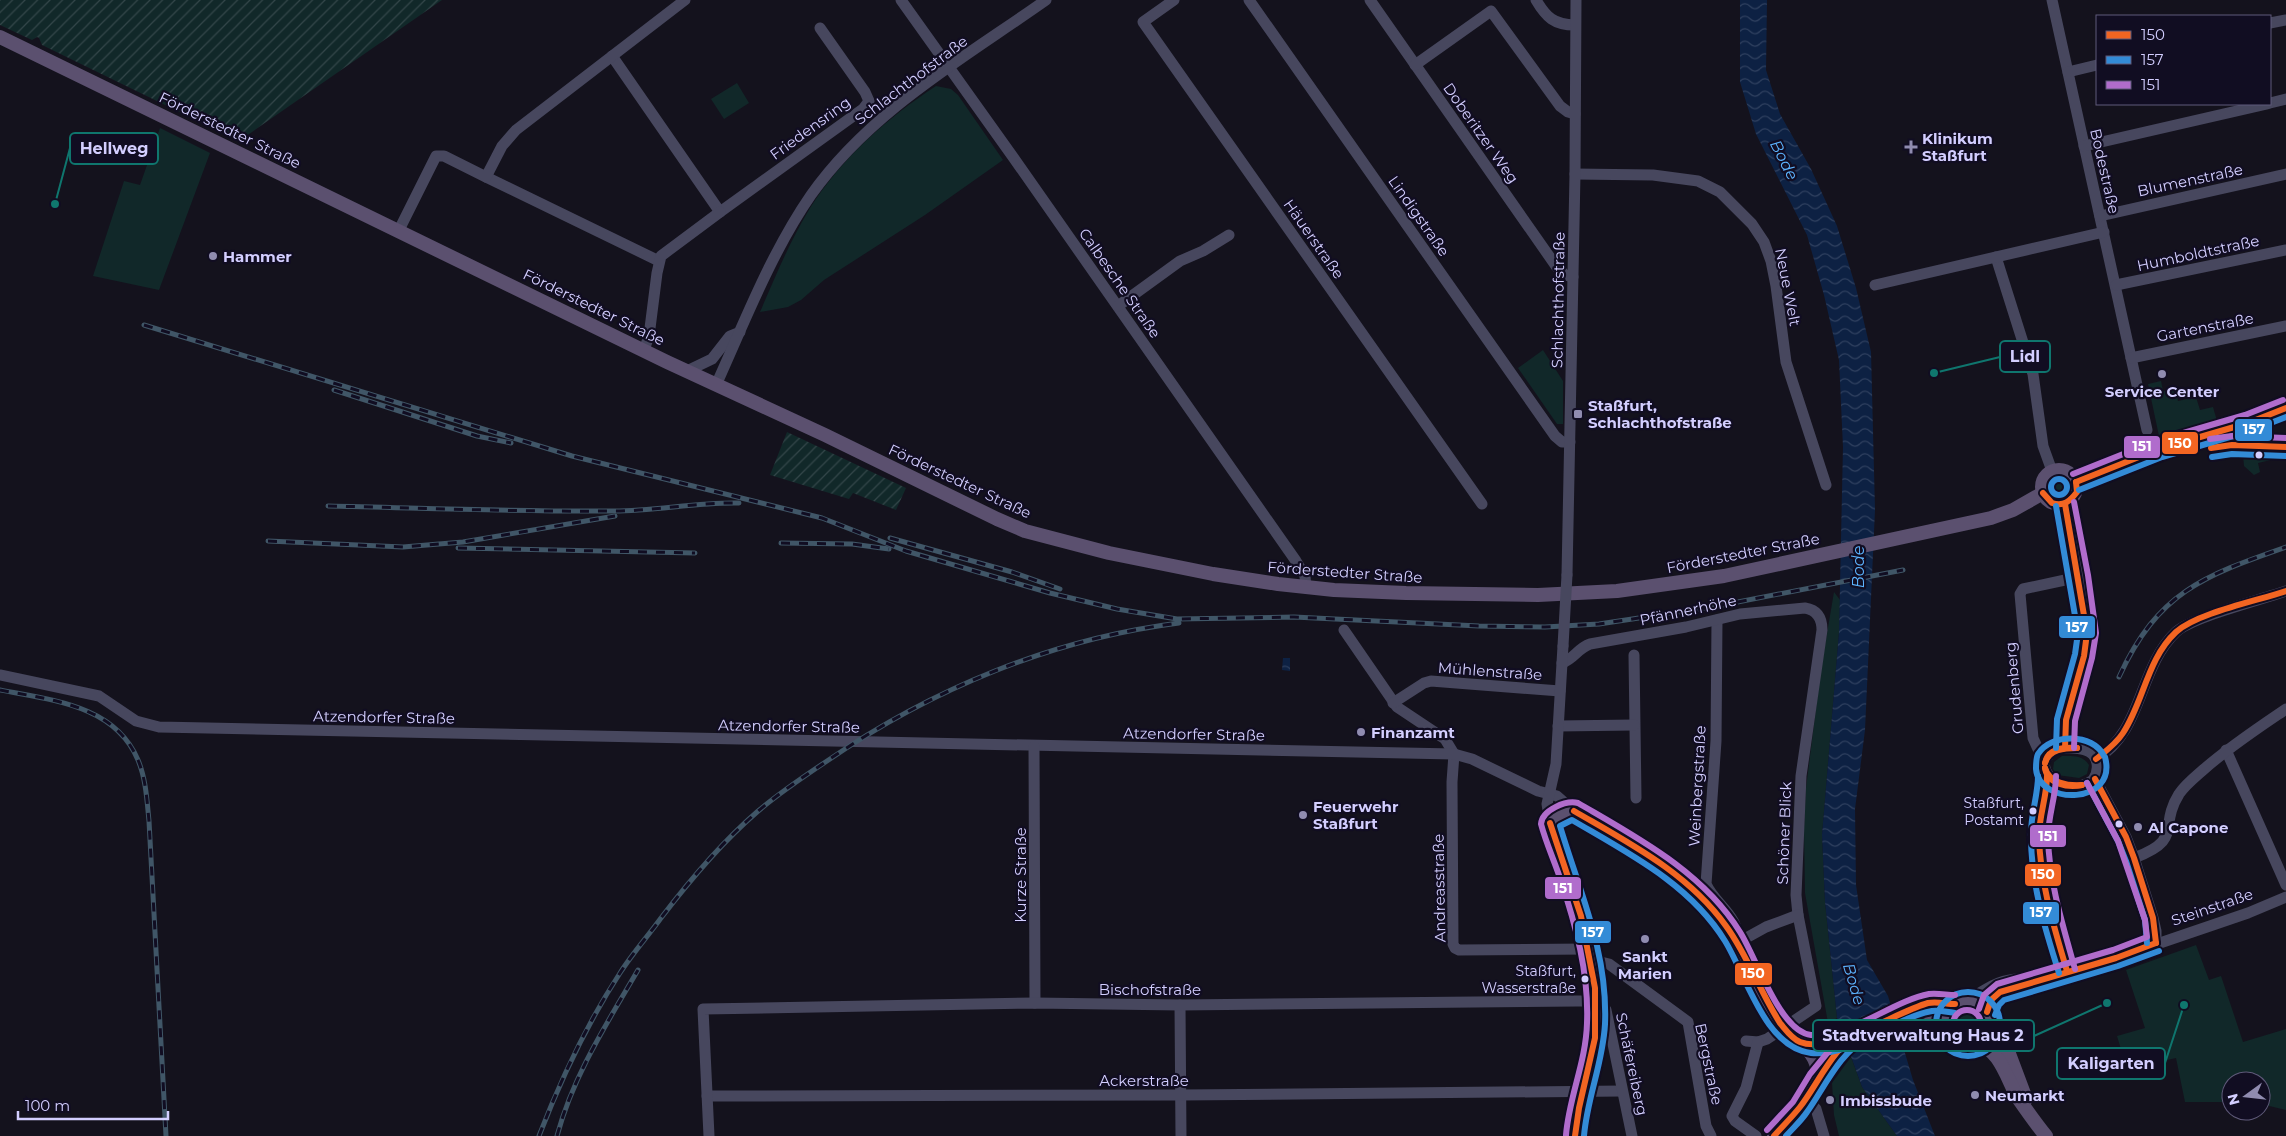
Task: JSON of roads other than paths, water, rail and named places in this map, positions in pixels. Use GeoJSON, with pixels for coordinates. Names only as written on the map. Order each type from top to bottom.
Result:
{"type":"FeatureCollection","features":[{"type":"Feature","properties":{"kind":"main road","name":"Förderstedter Straße"},"geometry":{"type":"LineString","coordinates":[[0,37],[716,385],[1024,531],[1148,561],[1228,577],[1306,588],[1479,595],[1590,593],[1700,580],[1905,537],[1999,516],[2043,494]]}},
{"type":"Feature","properties":{"kind":"main road"},"geometry":{"type":"LineString","coordinates":[[2076,482],[2159,448],[2248,423],[2286,408]]}},
{"type":"Feature","properties":{"kind":"main road"},"geometry":{"type":"LineString","coordinates":[[2052,471],[2066,471],[2076,482],[2075,495],[2065,504],[2052,503],[2043,494],[2043,480],[2052,471]]}},
{"type":"Feature","properties":{"kind":"main road"},"geometry":{"type":"LineString","coordinates":[[1575,1136],[1577,1106],[1591,1066],[1596,1037],[1596,1002],[1588,949],[1578,905],[1550,824],[1558,815],[1574,811],[1657,859],[1681,878],[1714,911],[1737,942],[1770,1010],[1783,1028],[1800,1042],[1816,1061],[1819,1071],[1817,1078]]}},
{"type":"Feature","properties":{"kind":"main road"},"geometry":{"type":"LineString","coordinates":[[1774,1136],[1792,1117],[1806,1098],[1837,1046],[1854,1035],[1929,1003],[1980,1005],[2008,1051],[2033,1119]]}},
{"type":"Feature","properties":{"kind":"main road"},"geometry":{"type":"LineString","coordinates":[[1961,1003],[1948,1012],[1944,1023],[1946,1032],[1953,1042],[1966,1047],[1978,1044],[1988,1034],[1988,1016]]}},
{"type":"Feature","properties":{"kind":"main road"},"geometry":{"type":"LineString","coordinates":[[1910,1011],[1928,1012],[1944,1023]]}},
{"type":"Feature","properties":{"kind":"main road"},"geometry":{"type":"LineString","coordinates":[[1800,1042],[1837,1046]]}},
{"type":"Feature","properties":{"kind":"main road"},"geometry":{"type":"LineString","coordinates":[[1978,1044],[1995,1056],[2018,1099],[2046,1136]]}},
{"type":"Feature","properties":{"kind":"street"},"geometry":{"type":"LineString","coordinates":[[486,177],[502,146],[516,130],[685,0]]}},
{"type":"Feature","properties":{"kind":"street","name":"Calbesche Straße"},"geometry":{"type":"LineString","coordinates":[[901,0],[1296,561],[1305,576],[1306,588]]}},
{"type":"Feature","properties":{"kind":"street","name":"Schlachthofstraße"},"geometry":{"type":"LineString","coordinates":[[716,385],[779,249],[821,182],[871,128],[949,68],[1046,0]]}},
{"type":"Feature","properties":{"kind":"street","name":"Häuerstraße"},"geometry":{"type":"LineString","coordinates":[[1174,0],[1143,22],[1482,504]]}},
{"type":"Feature","properties":{"kind":"street","name":"Lindigstraße"},"geometry":{"type":"LineString","coordinates":[[1248,0],[1555,436],[1562,442],[1570,442]]}},
{"type":"Feature","properties":{"kind":"street","name":"Doberitzer Weg"},"geometry":{"type":"LineString","coordinates":[[1370,0],[1556,266],[1565,275],[1573,277]]}},
{"type":"Feature","properties":{"kind":"street"},"geometry":{"type":"LineString","coordinates":[[1536,0],[1551,20],[1563,25],[1575,26]]}},
{"type":"Feature","properties":{"kind":"street","name":"Schlachthofstraße"},"geometry":{"type":"LineString","coordinates":[[1562,663],[1567,574],[1570,442],[1576,0]]}},
{"type":"Feature","properties":{"kind":"street","name":"Bodestraße"},"geometry":{"type":"LineString","coordinates":[[2052,0],[2147,430]]}},
{"type":"Feature","properties":{"kind":"street"},"geometry":{"type":"LineString","coordinates":[[1416,65],[1491,11],[1560,106],[1568,112],[1575,114]]}},
{"type":"Feature","properties":{"kind":"street"},"geometry":{"type":"LineString","coordinates":[[2271,24],[2286,20]]}},
{"type":"Feature","properties":{"kind":"street","name":"Friedensring"},"geometry":{"type":"LineString","coordinates":[[659,261],[661,256],[720,212],[863,110],[868,101],[865,92],[820,28]]}},
{"type":"Feature","properties":{"kind":"street"},"geometry":{"type":"LineString","coordinates":[[612,56],[720,212]]}},
{"type":"Feature","properties":{"kind":"street"},"geometry":{"type":"LineString","coordinates":[[2068,72],[2096,65]]}},
{"type":"Feature","properties":{"kind":"street"},"geometry":{"type":"LineString","coordinates":[[2271,102],[2286,99]]}},
{"type":"Feature","properties":{"kind":"street"},"geometry":{"type":"LineString","coordinates":[[2084,146],[2259,105]]}},
{"type":"Feature","properties":{"kind":"street"},"geometry":{"type":"LineString","coordinates":[[399,230],[436,156],[444,156],[659,261],[649,336],[644,350]]}},
{"type":"Feature","properties":{"kind":"street","name":"Neue Welt"},"geometry":{"type":"LineString","coordinates":[[1575,174],[1653,175],[1698,181],[1720,192],[1752,224],[1764,242],[1771,261],[1786,362],[1826,485]]}},
{"type":"Feature","properties":{"kind":"street","name":"Blumenstraße"},"geometry":{"type":"LineString","coordinates":[[2100,216],[2286,174]]}},
{"type":"Feature","properties":{"kind":"street","name":"Bodestraße"},"geometry":{"type":"LineString","coordinates":[[1875,285],[2104,232]]}},
{"type":"Feature","properties":{"kind":"street"},"geometry":{"type":"LineString","coordinates":[[1118,306],[1180,261],[1203,251],[1229,235]]}},
{"type":"Feature","properties":{"kind":"street","name":"Humboldtstraße"},"geometry":{"type":"LineString","coordinates":[[2116,285],[2286,250]]}},
{"type":"Feature","properties":{"kind":"street"},"geometry":{"type":"LineString","coordinates":[[1996,257],[2031,368],[2043,446],[2052,471]]}},
{"type":"Feature","properties":{"kind":"street","name":"Gartenstraße"},"geometry":{"type":"LineString","coordinates":[[2131,358],[2286,326]]}},
{"type":"Feature","properties":{"kind":"street","name":"Schlachthofstraße"},"geometry":{"type":"LineString","coordinates":[[687,371],[712,359],[730,336],[740,332]]}},
{"type":"Feature","properties":{"kind":"street"},"geometry":{"type":"LineString","coordinates":[[2065,504],[2086,620],[2087,640],[2082,665],[2066,720],[2065,748]]}},
{"type":"Feature","properties":{"kind":"street","name":"Grudenberg"},"geometry":{"type":"LineString","coordinates":[[2048,756],[2038,749],[2033,738],[2020,594],[2022,589],[2079,577]]}},
{"type":"Feature","properties":{"kind":"street"},"geometry":{"type":"LineString","coordinates":[[2096,759],[2110,749],[2124,732],[2158,657],[2176,632],[2200,620],[2286,591]]}},
{"type":"Feature","properties":{"kind":"street","name":"Pfännerhöhe"},"geometry":{"type":"LineString","coordinates":[[1562,663],[1590,644],[1740,614],[1801,607],[1813,610],[1821,620]]}},
{"type":"Feature","properties":{"kind":"street","name":"Weinbergstraße"},"geometry":{"type":"LineString","coordinates":[[1717,620],[1715,750],[1706,879],[1709,890],[1739,931],[1737,942]]}},
{"type":"Feature","properties":{"kind":"street","name":"Schöner Blick"},"geometry":{"type":"LineString","coordinates":[[1783,1028],[1816,1006],[1798,915],[1796,895],[1801,776],[1822,630],[1821,620]]}},
{"type":"Feature","properties":{"kind":"street"},"geometry":{"type":"LineString","coordinates":[[1344,630],[1393,703],[1445,739],[1454,754]]}},
{"type":"Feature","properties":{"kind":"street"},"geometry":{"type":"LineString","coordinates":[[1634,654],[1636,798]]}},
{"type":"Feature","properties":{"kind":"street"},"geometry":{"type":"LineString","coordinates":[[1550,824],[1547,804],[1556,764],[1562,663]]}},
{"type":"Feature","properties":{"kind":"street","name":"Atzendorfer Straße"},"geometry":{"type":"LineString","coordinates":[[0,674],[98,696],[136,721],[159,727],[1454,754],[1472,759],[1538,791],[1558,796],[1574,811]]}},
{"type":"Feature","properties":{"kind":"street","name":"Mühlenstraße"},"geometry":{"type":"LineString","coordinates":[[1393,703],[1424,683],[1431,681],[1560,691]]}},
{"type":"Feature","properties":{"kind":"street"},"geometry":{"type":"LineString","coordinates":[[2134,858],[2154,850],[2164,841],[2179,794],[2226,750],[2286,709]]}},
{"type":"Feature","properties":{"kind":"street"},"geometry":{"type":"LineString","coordinates":[[1558,726],[1634,725]]}},
{"type":"Feature","properties":{"kind":"street","name":"Kurze Straße"},"geometry":{"type":"LineString","coordinates":[[1034,746],[1035,1003]]}},
{"type":"Feature","properties":{"kind":"street"},"geometry":{"type":"LineString","coordinates":[[2047,776],[2056,783],[2073,786],[2087,784],[2094,778],[2098,769],[2096,759],[2087,750],[2056,749],[2048,756],[2045,768],[2048,784],[2040,817],[2042,872],[2049,914],[2067,971]]}},
{"type":"Feature","properties":{"kind":"street"},"geometry":{"type":"LineString","coordinates":[[2226,750],[2286,884]]}},
{"type":"Feature","properties":{"kind":"street","name":"Andreasstraße"},"geometry":{"type":"LineString","coordinates":[[1454,754],[1454,948],[1459,950],[1588,949]]}},
{"type":"Feature","properties":{"kind":"street"},"geometry":{"type":"LineString","coordinates":[[2094,778],[2126,837],[2134,858],[2153,918],[2156,943]]}},
{"type":"Feature","properties":{"kind":"street","name":"Steinstraße"},"geometry":{"type":"LineString","coordinates":[[1988,1016],[1991,1000],[1996,995],[2034,981],[2116,958],[2248,913],[2286,897]]}},
{"type":"Feature","properties":{"kind":"street"},"geometry":{"type":"LineString","coordinates":[[1737,942],[1766,927],[1798,915]]}},
{"type":"Feature","properties":{"kind":"street","name":"Bergstraße"},"geometry":{"type":"LineString","coordinates":[[1590,963],[1601,962],[1609,964],[1688,1022],[1706,1126],[1711,1136]]}},
{"type":"Feature","properties":{"kind":"street","name":"Steinstraße"},"geometry":{"type":"LineString","coordinates":[[1961,1003],[1981,990],[1999,982],[2023,979],[2034,981]]}},
{"type":"Feature","properties":{"kind":"street","name":"Bischofstraße"},"geometry":{"type":"LineString","coordinates":[[707,1096],[703,1009],[1035,1003],[1180,1005],[1596,1002]]}},
{"type":"Feature","properties":{"kind":"street","name":"Schäfereiberg"},"geometry":{"type":"LineString","coordinates":[[1596,1002],[1606,1010],[1632,1136]]}},
{"type":"Feature","properties":{"kind":"street"},"geometry":{"type":"LineString","coordinates":[[1180,1005],[1181,1136]]}},
{"type":"Feature","properties":{"kind":"street"},"geometry":{"type":"LineString","coordinates":[[1746,1041],[1758,1042],[1783,1028]]}},
{"type":"Feature","properties":{"kind":"street"},"geometry":{"type":"LineString","coordinates":[[1756,1136],[1735,1121],[1732,1116],[1746,1088],[1758,1042]]}},
{"type":"Feature","properties":{"kind":"street","name":"Ackerstraße"},"geometry":{"type":"LineString","coordinates":[[707,1096],[1181,1095],[1622,1091]]}},
{"type":"Feature","properties":{"kind":"street"},"geometry":{"type":"LineString","coordinates":[[707,1096],[709,1136]]}},
{"type":"Feature","properties":{"kind":"street"},"geometry":{"type":"LineString","coordinates":[[1806,1098],[1816,1109],[1824,1136]]}},
{"type":"Feature","properties":{"kind":"water","name":"Bode"},"geometry":{"type":"Polygon","coordinates":[[[1740,0],[1767,0],[1766,70],[1780,114],[1811,169],[1837,226],[1856,288],[1871,352],[1875,510],[1865,730],[1855,809],[1856,885],[1867,960],[1888,996],[1913,1080],[1935,1136],[1897,1136],[1862,1087],[1837,1018],[1825,902],[1822,835],[1839,632],[1843,447],[1839,360],[1824,295],[1807,235],[1756,134],[1740,82],[1740,0]]]}},
{"type":"Feature","properties":{"kind":"water"},"geometry":{"type":"Polygon","coordinates":[[[1283,658],[1290,658],[1290,671],[1282,670],[1283,658]]]}},
{"type":"Feature","properties":{"kind":"railway"},"geometry":{"type":"LineString","coordinates":[[144,325],[572,456],[822,518],[906,551],[1050,593],[1117,609],[1177,619],[1294,617],[1479,626],[1545,627],[1599,624],[1712,607],[1903,570]]}},
{"type":"Feature","properties":{"kind":"railway"},"geometry":{"type":"LineString","coordinates":[[334,390],[477,436],[511,443]]}},
{"type":"Feature","properties":{"kind":"railway"},"geometry":{"type":"LineString","coordinates":[[328,506],[614,511],[739,503]]}},
{"type":"Feature","properties":{"kind":"railway"},"geometry":{"type":"LineString","coordinates":[[268,541],[403,547],[463,542],[615,516]]}},
{"type":"Feature","properties":{"kind":"railway"},"geometry":{"type":"LineString","coordinates":[[890,538],[1012,572],[1060,589]]}},
{"type":"Feature","properties":{"kind":"railway"},"geometry":{"type":"LineString","coordinates":[[781,543],[852,544],[889,549]]}},
{"type":"Feature","properties":{"kind":"railway"},"geometry":{"type":"LineString","coordinates":[[2119,677],[2134,648],[2150,625],[2167,606],[2186,591],[2207,578],[2286,547]]}},
{"type":"Feature","properties":{"kind":"railway"},"geometry":{"type":"LineString","coordinates":[[458,548],[695,553]]}},
{"type":"Feature","properties":{"kind":"railway"},"geometry":{"type":"LineString","coordinates":[[539,1136],[575,1053],[596,1012],[625,966],[706,862],[765,805],[800,779],[867,735],[908,711],[951,690],[995,671],[1085,641],[1179,623]]}},
{"type":"Feature","properties":{"kind":"railway"},"geometry":{"type":"LineString","coordinates":[[0,690],[60,702],[98,716],[114,727],[128,742],[141,767],[149,821],[166,1136]]}},
{"type":"Feature","properties":{"kind":"railway"},"geometry":{"type":"LineString","coordinates":[[557,1136],[581,1071],[638,970]]}},
{"type":"Feature","properties":{"kind":"place","name":"Klinikum Staßfurt"},"geometry":{"type":"Point","coordinates":[1911,147]}},
{"type":"Feature","properties":{"kind":"place","name":"Hellweg"},"geometry":{"type":"Point","coordinates":[55,204]}},
{"type":"Feature","properties":{"kind":"place","name":"Hammer"},"geometry":{"type":"Point","coordinates":[213,256]}},
{"type":"Feature","properties":{"kind":"place","name":"Lidl"},"geometry":{"type":"Point","coordinates":[1934,373]}},
{"type":"Feature","properties":{"kind":"place","name":"Service Center"},"geometry":{"type":"Point","coordinates":[2162,374]}},
{"type":"Feature","properties":{"kind":"place","name":"Staßfurt, Schlachthofstraße"},"geometry":{"type":"Point","coordinates":[1578,414]}},
{"type":"Feature","properties":{"kind":"place","name":"Finanzamt"},"geometry":{"type":"Point","coordinates":[1361,732]}},
{"type":"Feature","properties":{"kind":"place","name":"Staßfurt, Postamt"},"geometry":{"type":"Point","coordinates":[2033,811]}},
{"type":"Feature","properties":{"kind":"place","name":"Feuerwehr Staßfurt"},"geometry":{"type":"Point","coordinates":[1303,815]}},
{"type":"Feature","properties":{"kind":"place","name":"Al Capone"},"geometry":{"type":"Point","coordinates":[2138,827]}},
{"type":"Feature","properties":{"kind":"place","name":"Sankt Marien"},"geometry":{"type":"Point","coordinates":[1645,939]}},
{"type":"Feature","properties":{"kind":"place","name":"Staßfurt, Wasserstraße"},"geometry":{"type":"Point","coordinates":[1585,979]}},
{"type":"Feature","properties":{"kind":"place","name":"Stadtverwaltung Haus 2"},"geometry":{"type":"Point","coordinates":[2107,1003]}},
{"type":"Feature","properties":{"kind":"place","name":"Kaligarten"},"geometry":{"type":"Point","coordinates":[2184,1005]}},
{"type":"Feature","properties":{"kind":"place","name":"Neumarkt"},"geometry":{"type":"Point","coordinates":[1975,1095]}},
{"type":"Feature","properties":{"kind":"place","name":"Imbissbude"},"geometry":{"type":"Point","coordinates":[1830,1100]}}]}
